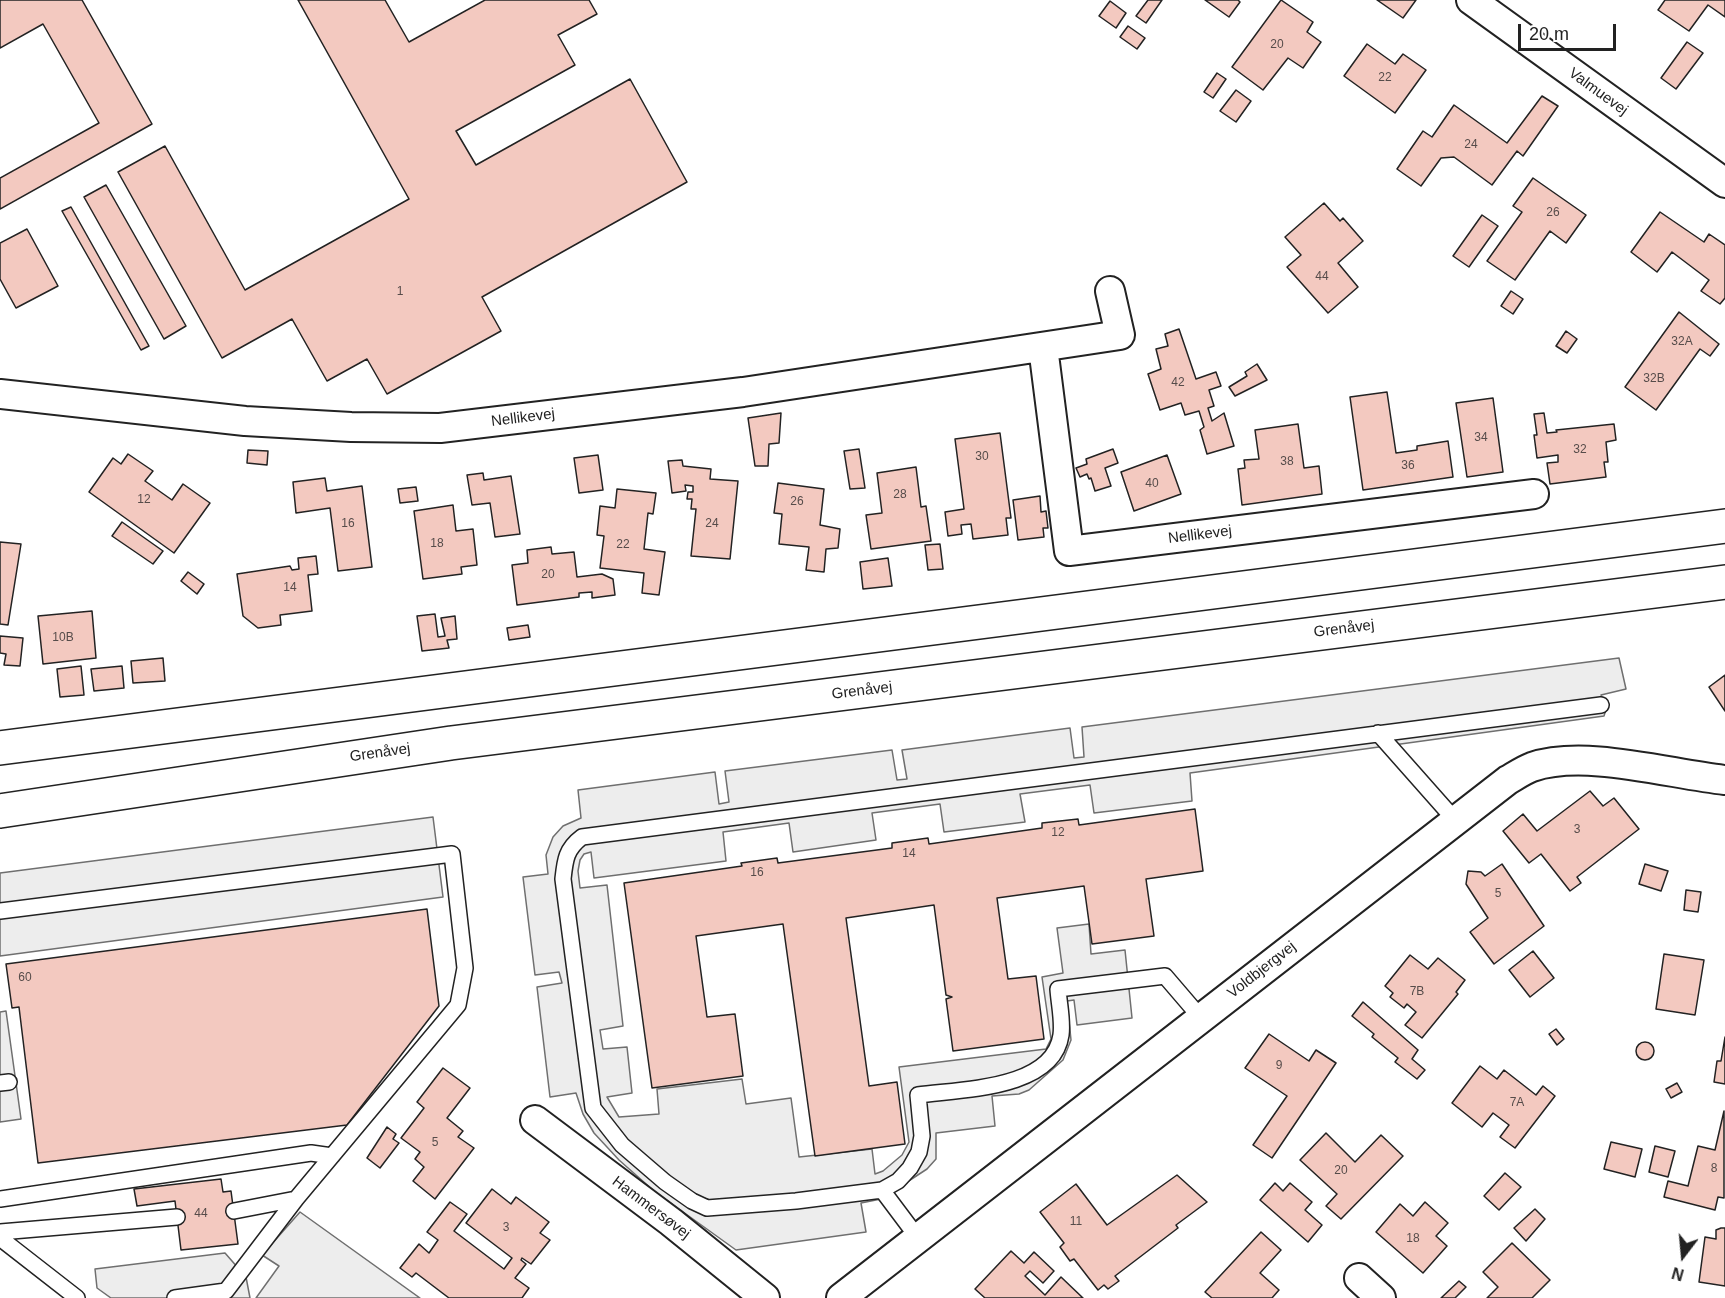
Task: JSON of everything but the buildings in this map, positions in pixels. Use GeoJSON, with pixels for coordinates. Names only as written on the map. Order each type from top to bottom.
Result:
{"type":"FeatureCollection","features":[{"type":"Feature","properties":{"kind":"main road"},"geometry":{"type":"LineString","coordinates":[[0,748],[1725,526]]}},
{"type":"Feature","properties":{"kind":"main road","name":"Grenåvej"},"geometry":{"type":"LineString","coordinates":[[0,811],[451,743],[1725,582]]}},
{"type":"Feature","properties":{"kind":"street","name":"Valmuevej"},"geometry":{"type":"LineString","coordinates":[[1471,0],[1725,183]]}},
{"type":"Feature","properties":{"kind":"street","name":"Nellikevej"},"geometry":{"type":"LineString","coordinates":[[0,394],[245,421],[351,427],[440,428],[743,392],[1120,335],[1110,291]]}},
{"type":"Feature","properties":{"kind":"street","name":"Nellikevej"},"geometry":{"type":"LineString","coordinates":[[1042,347],[1069,551],[1534,494]]}},
{"type":"Feature","properties":{"kind":"street","name":"Voldbjergvej"},"geometry":{"type":"LineString","coordinates":[[841,1298],[1508,780],[1532,767],[1565,760],[1598,762],[1725,780]]}},
{"type":"Feature","properties":{"kind":"street","name":"Hammersøvej"},"geometry":{"type":"LineString","coordinates":[[535,1120],[671,1222],[765,1298]]}},
{"type":"Feature","properties":{"kind":"street"},"geometry":{"type":"LineString","coordinates":[[1359,1278],[1381,1298]]}},
{"type":"Feature","properties":{"kind":"lane"},"geometry":{"type":"LineString","coordinates":[[1201,1018],[1164,976],[1058,989],[1061,1034],[1058,1047],[1050,1059],[1036,1072],[1018,1081],[918,1095],[922,1136],[919,1152],[910,1168],[898,1181],[882,1190],[796,1201],[707,1208],[692,1201],[665,1182],[622,1145],[593,1108],[588,1085],[563,879],[565,860],[570,846],[582,837],[1601,705]]}},
{"type":"Feature","properties":{"kind":"lane"},"geometry":{"type":"LineString","coordinates":[[1378,734],[1455,820]]}},
{"type":"Feature","properties":{"kind":"lane"},"geometry":{"type":"LineString","coordinates":[[0,911],[452,854],[465,968],[458,1005],[296,1199],[226,1292],[175,1298]]}},
{"type":"Feature","properties":{"kind":"lane"},"geometry":{"type":"LineString","coordinates":[[0,1199],[311,1154],[332,1156]]}},
{"type":"Feature","properties":{"kind":"lane"},"geometry":{"type":"LineString","coordinates":[[882,1190],[918,1238]]}},
{"type":"Feature","properties":{"kind":"lane"},"geometry":{"type":"LineString","coordinates":[[234,1211],[296,1199]]}},
{"type":"Feature","properties":{"kind":"lane"},"geometry":{"type":"LineString","coordinates":[[0,1232],[177,1217]]}},
{"type":"Feature","properties":{"kind":"lane"},"geometry":{"type":"LineString","coordinates":[[0,1238],[77,1298]]}},
{"type":"Feature","properties":{"kind":"shaded area"},"geometry":{"type":"Polygon","coordinates":[[[1619,658],[1626,689],[1601,695],[1607,706],[1604,716],[1190,773],[1192,801],[1094,813],[1090,785],[1020,794],[1025,822],[944,832],[940,804],[872,813],[876,840],[793,852],[789,823],[723,832],[726,861],[594,878],[591,852],[584,854],[578,871],[580,888],[607,885],[623,1026],[600,1030],[603,1049],[627,1047],[632,1093],[607,1097],[619,1117],[659,1114],[657,1089],[742,1079],[746,1104],[791,1098],[799,1157],[872,1149],[875,1174],[883,1171],[902,1155],[909,1142],[899,1067],[1046,1049],[1051,1039],[1042,977],[1063,973],[1057,928],[1089,924],[1091,954],[1125,950],[1132,1018],[1077,1025],[1074,1000],[1067,1001],[1071,1040],[1063,1060],[1029,1090],[1019,1094],[992,1096],[995,1126],[936,1133],[936,1159],[927,1169],[881,1199],[861,1203],[866,1232],[736,1250],[654,1191],[619,1160],[594,1133],[583,1114],[576,1093],[550,1097],[537,987],[562,983],[559,972],[535,975],[523,877],[548,874],[546,855],[553,837],[563,826],[581,818],[578,790],[715,772],[719,804],[729,802],[725,771],[892,750],[897,780],[907,779],[902,750],[1070,728],[1074,758],[1084,757],[1082,727],[1619,658]]]}},
{"type":"Feature","properties":{"kind":"shaded area"},"geometry":{"type":"Polygon","coordinates":[[[433,817],[443,897],[0,956],[0,873],[433,817]]]}},
{"type":"Feature","properties":{"kind":"shaded area"},"geometry":{"type":"Polygon","coordinates":[[[6,1011],[21,1119],[0,1122],[0,1012],[6,1011]]]}},
{"type":"Feature","properties":{"kind":"shaded area"},"geometry":{"type":"Polygon","coordinates":[[[300,1212],[420,1298],[256,1298],[279,1266],[262,1255],[300,1212]]]}},
{"type":"Feature","properties":{"kind":"shaded area"},"geometry":{"type":"Polygon","coordinates":[[[225,1253],[246,1277],[250,1298],[111,1298],[97,1288],[95,1269],[225,1253]]]}}]}
